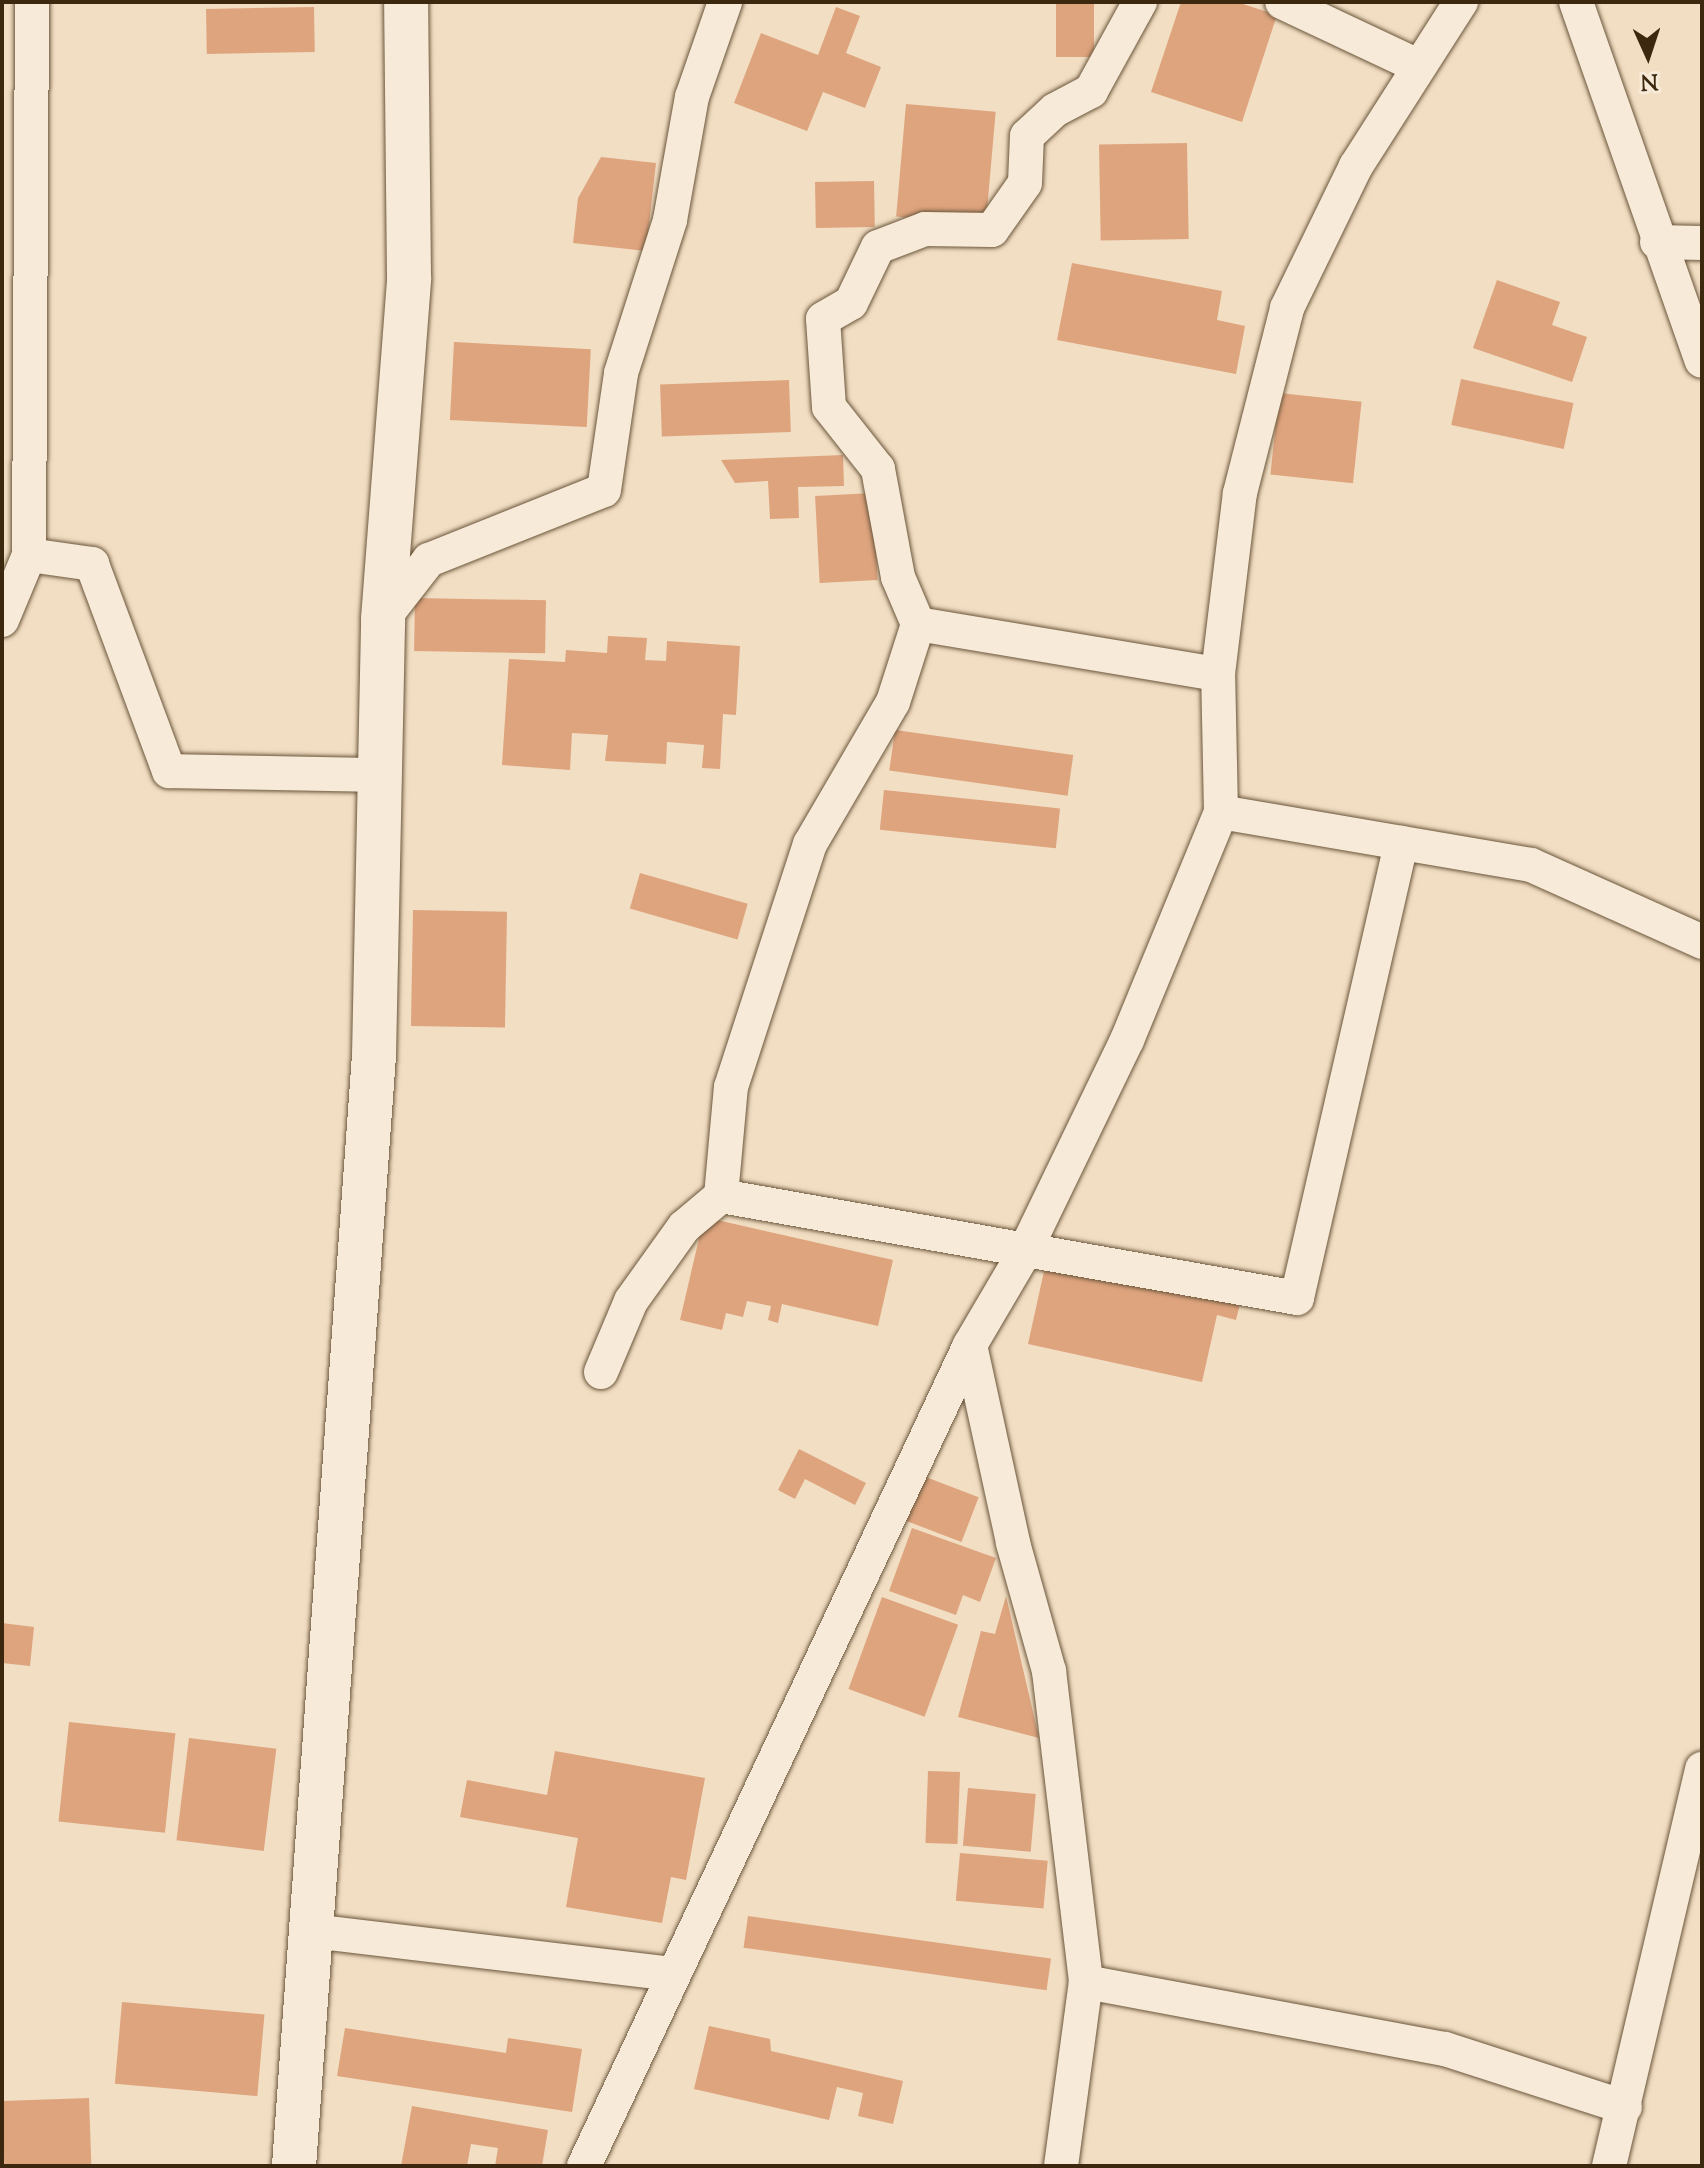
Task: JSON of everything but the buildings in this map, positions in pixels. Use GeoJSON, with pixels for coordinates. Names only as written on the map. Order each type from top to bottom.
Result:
{"type":"FeatureCollection","features":[{"type":"Feature","properties":{"kind":"main road"},"geometry":{"type":"LineString","coordinates":[[294,2166],[374,1056],[383,619],[409,278],[406,2]]}},
{"type":"Feature","properties":{"kind":"street"},"geometry":{"type":"LineString","coordinates":[[2,620],[29,555],[32,2]]}},
{"type":"Feature","properties":{"kind":"street"},"geometry":{"type":"LineString","coordinates":[[383,619],[429,560],[604,490],[621,373],[670,220],[692,97],[725,2]]}},
{"type":"Feature","properties":{"kind":"street"},"geometry":{"type":"LineString","coordinates":[[601,1372],[631,1301],[684,1227],[721,1196],[731,1087],[810,844],[893,702],[918,624],[898,577],[878,469],[829,407],[823,319],[851,303],[878,247],[925,229],[992,230],[1025,183],[1027,136],[1055,110],[1091,91],[1140,2]]}},
{"type":"Feature","properties":{"kind":"street"},"geometry":{"type":"LineString","coordinates":[[1282,2],[1418,66]]}},
{"type":"Feature","properties":{"kind":"street"},"geometry":{"type":"LineString","coordinates":[[584,2166],[671,1974],[970,1345],[1024,1253],[1127,1040],[1221,812],[1218,674],[1240,493],[1287,308],[1356,166],[1461,2]]}},
{"type":"Feature","properties":{"kind":"street"},"geometry":{"type":"LineString","coordinates":[[1576,2],[1657,242],[1702,361]]}},
{"type":"Feature","properties":{"kind":"street"},"geometry":{"type":"LineString","coordinates":[[1657,242],[1702,243]]}},
{"type":"Feature","properties":{"kind":"street"},"geometry":{"type":"LineString","coordinates":[[29,555],[92,564],[169,771],[380,775]]}},
{"type":"Feature","properties":{"kind":"street"},"geometry":{"type":"LineString","coordinates":[[918,624],[1218,674]]}},
{"type":"Feature","properties":{"kind":"street"},"geometry":{"type":"LineString","coordinates":[[1221,812],[1531,865],[1702,942]]}},
{"type":"Feature","properties":{"kind":"street"},"geometry":{"type":"LineString","coordinates":[[721,1196],[1024,1253],[1297,1298],[1401,843]]}},
{"type":"Feature","properties":{"kind":"street"},"geometry":{"type":"LineString","coordinates":[[970,1345],[1013,1543],[1049,1671],[1086,1982],[1061,2166]]}},
{"type":"Feature","properties":{"kind":"street"},"geometry":{"type":"LineString","coordinates":[[1609,2166],[1702,1769]]}},
{"type":"Feature","properties":{"kind":"street"},"geometry":{"type":"LineString","coordinates":[[311,1931],[671,1974]]}},
{"type":"Feature","properties":{"kind":"street"},"geometry":{"type":"LineString","coordinates":[[1086,1982],[1445,2049],[1625,2107]]}}]}
